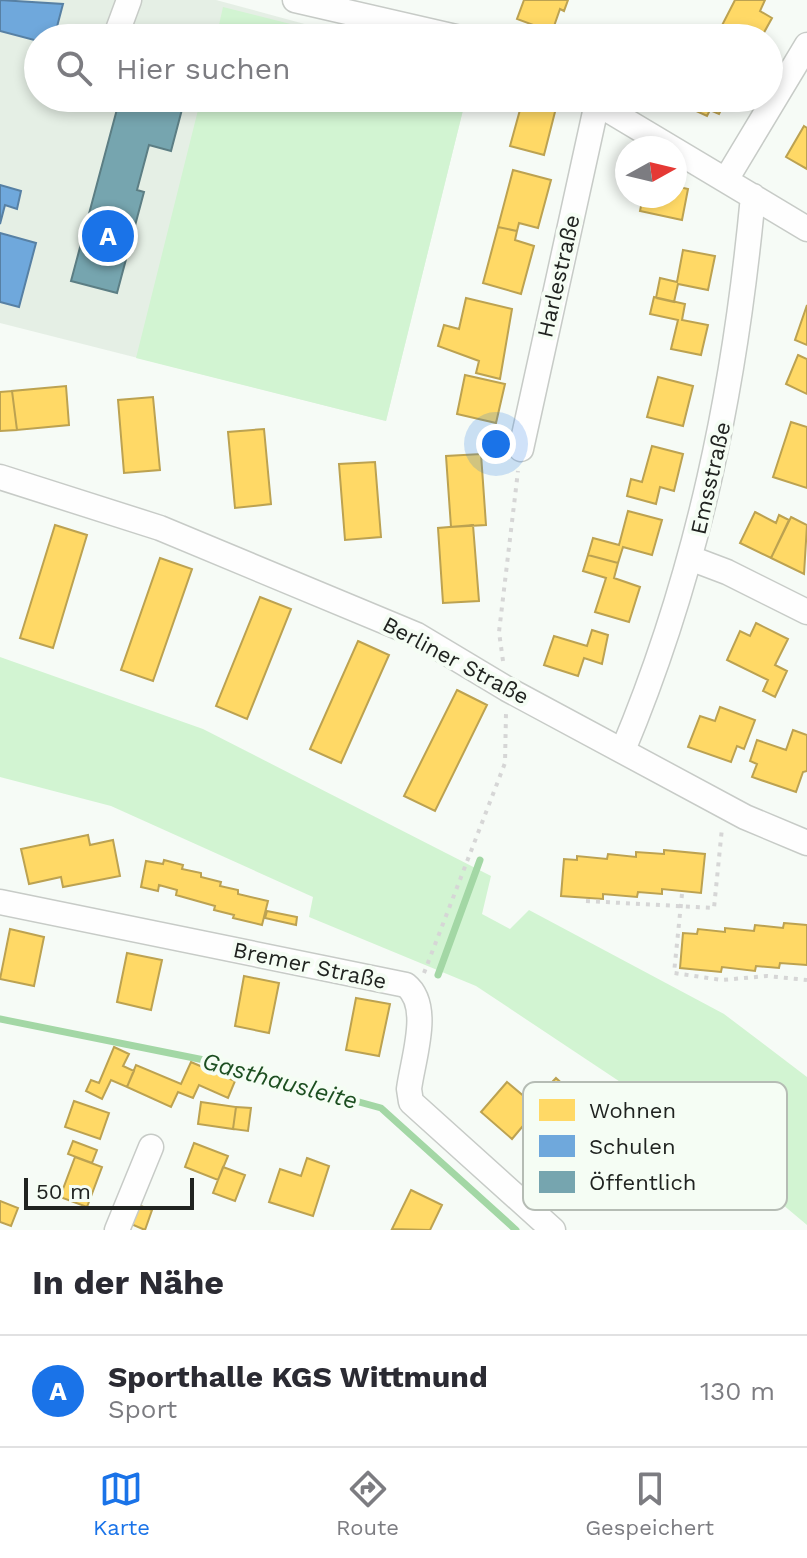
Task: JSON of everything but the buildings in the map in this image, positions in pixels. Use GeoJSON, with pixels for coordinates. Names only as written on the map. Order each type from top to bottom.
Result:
{"type":"FeatureCollection","features":[{"type":"Feature","properties":{"kind":"street"},"geometry":{"type":"LineString","coordinates":[[120,24],[129,0]]}},
{"type":"Feature","properties":{"kind":"street"},"geometry":{"type":"LineString","coordinates":[[295,0],[399,24]]}},
{"type":"Feature","properties":{"kind":"street"},"geometry":{"type":"LineString","coordinates":[[783,85],[807,45]]}},
{"type":"Feature","properties":{"kind":"street","name":"Harlestraße"},"geometry":{"type":"LineString","coordinates":[[521,449],[590,112]]}},
{"type":"Feature","properties":{"kind":"street"},"geometry":{"type":"LineString","coordinates":[[611,112],[727,178],[807,229]]}},
{"type":"Feature","properties":{"kind":"street"},"geometry":{"type":"LineString","coordinates":[[727,178],[767,112]]}},
{"type":"Feature","properties":{"kind":"street","name":"Emsstraße"},"geometry":{"type":"LineString","coordinates":[[623,750],[690,558],[720,440],[732,375],[753,196]]}},
{"type":"Feature","properties":{"kind":"street","name":"Berliner Straße"},"geometry":{"type":"LineString","coordinates":[[0,477],[160,528],[417,635],[507,689],[725,806],[807,843]]}},
{"type":"Feature","properties":{"kind":"street"},"geometry":{"type":"LineString","coordinates":[[690,558],[727,572],[807,612]]}},
{"type":"Feature","properties":{"kind":"street","name":"Bremer Straße"},"geometry":{"type":"LineString","coordinates":[[0,902],[406,985],[416,993],[420,1008],[409,1089],[411,1102],[523,1203]]}},
{"type":"Feature","properties":{"kind":"street"},"geometry":{"type":"LineString","coordinates":[[117,1230],[151,1147]]}},
{"type":"Feature","properties":{"kind":"street","name":"Bremer Straße"},"geometry":{"type":"LineString","coordinates":[[531,1210],[553,1230]]}},
{"type":"Feature","properties":{"kind":"path"},"geometry":{"type":"LineString","coordinates":[[416,993],[505,763],[507,689],[499,632],[521,449]]}},
{"type":"Feature","properties":{"kind":"path"},"geometry":{"type":"LineString","coordinates":[[586,901],[714,908],[725,806]]}},
{"type":"Feature","properties":{"kind":"path"},"geometry":{"type":"LineString","coordinates":[[682,894],[674,973],[722,980],[767,976],[807,980]]}},
{"type":"Feature","properties":{"kind":"shaded area"},"geometry":{"type":"Polygon","coordinates":[[[0,0],[216,0],[304,24],[24,24],[24,112],[463,112],[386,421],[0,323],[0,0]]]}},
{"type":"Feature","properties":{"kind":"green space"},"geometry":{"type":"Polygon","coordinates":[[[223,7],[290,24],[219,24],[223,7]]]}},
{"type":"Feature","properties":{"kind":"green space"},"geometry":{"type":"Polygon","coordinates":[[[198,112],[463,112],[386,421],[136,358],[198,112]]]}},
{"type":"Feature","properties":{"kind":"green space"},"geometry":{"type":"Polygon","coordinates":[[[0,657],[203,729],[491,876],[482,914],[510,929],[529,910],[724,1014],[807,1077],[807,1225],[787,1208],[787,1082],[620,1082],[476,986],[309,917],[313,897],[111,806],[0,777],[0,657]]]}},
{"type":"Feature","properties":{"kind":"waterway"},"geometry":{"type":"LineString","coordinates":[[438,975],[480,860]]}},
{"type":"Feature","properties":{"kind":"waterway","name":"Gasthausleite"},"geometry":{"type":"LineString","coordinates":[[0,1019],[214,1062],[381,1108],[516,1230]]}},
{"type":"Feature","properties":{"kind":"place","name":"Sporthalle KGS Wittmund"},"geometry":{"type":"Point","coordinates":[108,236]}}]}
